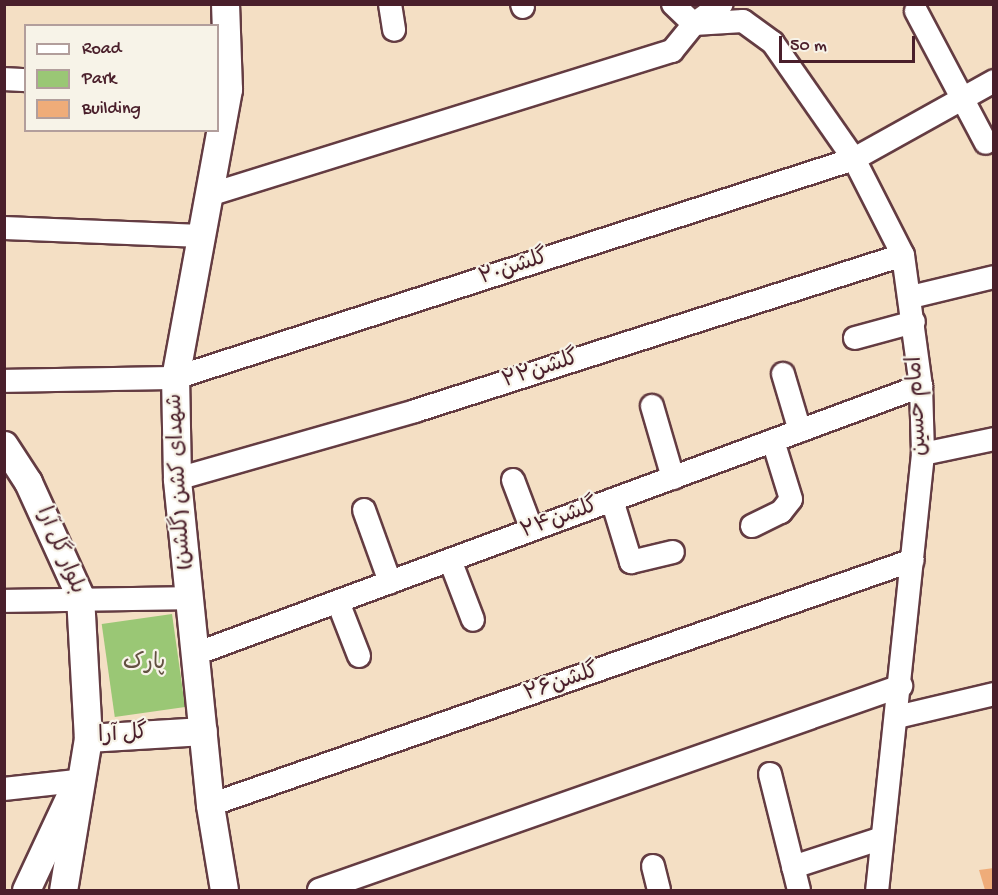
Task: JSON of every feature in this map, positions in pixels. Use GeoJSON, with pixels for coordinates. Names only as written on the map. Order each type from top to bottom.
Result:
{"type":"FeatureCollection","features":[{"type":"Feature","properties":{"kind":"street","name":"شهدای کشن (گلشن)"},"geometry":{"type":"LineString","coordinates":[[219,127],[223,89],[225,4]]}},
{"type":"Feature","properties":{"kind":"street"},"geometry":{"type":"LineString","coordinates":[[390,4],[394,30]]}},
{"type":"Feature","properties":{"kind":"street"},"geometry":{"type":"LineString","coordinates":[[674,4],[694,24]]}},
{"type":"Feature","properties":{"kind":"street"},"geometry":{"type":"LineString","coordinates":[[212,194],[672,51],[694,24],[722,4]]}},
{"type":"Feature","properties":{"kind":"street"},"geometry":{"type":"LineString","coordinates":[[916,11],[986,143]]}},
{"type":"Feature","properties":{"kind":"street","name":"امام حسین"},"geometry":{"type":"LineString","coordinates":[[694,24],[743,21],[772,43],[854,159],[903,255],[911,297],[921,386],[923,454],[901,686],[879,839],[877,891]]}},
{"type":"Feature","properties":{"kind":"street"},"geometry":{"type":"LineString","coordinates":[[4,79],[24,80]]}},
{"type":"Feature","properties":{"kind":"street","name":"گلشن۲۰"},"geometry":{"type":"LineString","coordinates":[[4,381],[175,378],[854,159],[993,81]]}},
{"type":"Feature","properties":{"kind":"street","name":"شهدای کشن (گلشن)"},"geometry":{"type":"LineString","coordinates":[[218,132],[212,194],[175,378],[177,479],[189,598],[198,653],[210,805],[224,891]]}},
{"type":"Feature","properties":{"kind":"street"},"geometry":{"type":"LineString","coordinates":[[4,228],[203,236]]}},
{"type":"Feature","properties":{"kind":"street","name":"گلشن۲۲"},"geometry":{"type":"LineString","coordinates":[[177,479],[426,408],[903,255]]}},
{"type":"Feature","properties":{"kind":"street"},"geometry":{"type":"LineString","coordinates":[[911,297],[993,277]]}},
{"type":"Feature","properties":{"kind":"street"},"geometry":{"type":"LineString","coordinates":[[855,338],[914,322]]}},
{"type":"Feature","properties":{"kind":"street"},"geometry":{"type":"LineString","coordinates":[[783,374],[800,431]]}},
{"type":"Feature","properties":{"kind":"street","name":"گلشن۲۴"},"geometry":{"type":"LineString","coordinates":[[198,653],[921,386]]}},
{"type":"Feature","properties":{"kind":"street"},"geometry":{"type":"LineString","coordinates":[[652,406],[673,478]]}},
{"type":"Feature","properties":{"kind":"street"},"geometry":{"type":"LineString","coordinates":[[923,454],[993,439]]}},
{"type":"Feature","properties":{"kind":"street"},"geometry":{"type":"LineString","coordinates":[[752,526],[781,512],[790,499],[773,441]]}},
{"type":"Feature","properties":{"kind":"street","name":"بلوار گل آرا"},"geometry":{"type":"LineString","coordinates":[[4,445],[28,482],[80,596],[88,738]]}},
{"type":"Feature","properties":{"kind":"street"},"geometry":{"type":"LineString","coordinates":[[513,480],[532,530]]}},
{"type":"Feature","properties":{"kind":"street"},"geometry":{"type":"LineString","coordinates":[[612,500],[632,561],[673,552]]}},
{"type":"Feature","properties":{"kind":"street"},"geometry":{"type":"LineString","coordinates":[[364,510],[390,582]]}},
{"type":"Feature","properties":{"kind":"street"},"geometry":{"type":"LineString","coordinates":[[450,560],[473,620]]}},
{"type":"Feature","properties":{"kind":"street","name":"گلشن۲۶"},"geometry":{"type":"LineString","coordinates":[[210,805],[914,560]]}},
{"type":"Feature","properties":{"kind":"street"},"geometry":{"type":"LineString","coordinates":[[4,601],[80,596],[189,598]]}},
{"type":"Feature","properties":{"kind":"street"},"geometry":{"type":"LineString","coordinates":[[338,602],[359,656]]}},
{"type":"Feature","properties":{"kind":"street"},"geometry":{"type":"LineString","coordinates":[[319,891],[901,686]]}},
{"type":"Feature","properties":{"kind":"street"},"geometry":{"type":"LineString","coordinates":[[897,717],[993,694]]}},
{"type":"Feature","properties":{"kind":"street","name":"گل آرا"},"geometry":{"type":"LineString","coordinates":[[63,891],[77,781],[88,738],[203,730]]}},
{"type":"Feature","properties":{"kind":"street"},"geometry":{"type":"LineString","coordinates":[[770,774],[799,891]]}},
{"type":"Feature","properties":{"kind":"street"},"geometry":{"type":"LineString","coordinates":[[4,789],[77,781]]}},
{"type":"Feature","properties":{"kind":"street","name":"گل آرا"},"geometry":{"type":"LineString","coordinates":[[26,891],[77,781]]}},
{"type":"Feature","properties":{"kind":"street"},"geometry":{"type":"LineString","coordinates":[[793,867],[879,839]]}},
{"type":"Feature","properties":{"kind":"street"},"geometry":{"type":"LineString","coordinates":[[652,866],[659,891]]}},
{"type":"Feature","properties":{"kind":"green space","name":"پارک"},"geometry":{"type":"Polygon","coordinates":[[[172,614],[185,707],[115,717],[102,624],[172,614]]]}},
{"type":"Feature","properties":{"kind":"building"},"geometry":{"type":"Polygon","coordinates":[[[994,868],[994,890],[985,890],[979,870],[994,868]]]}}]}
